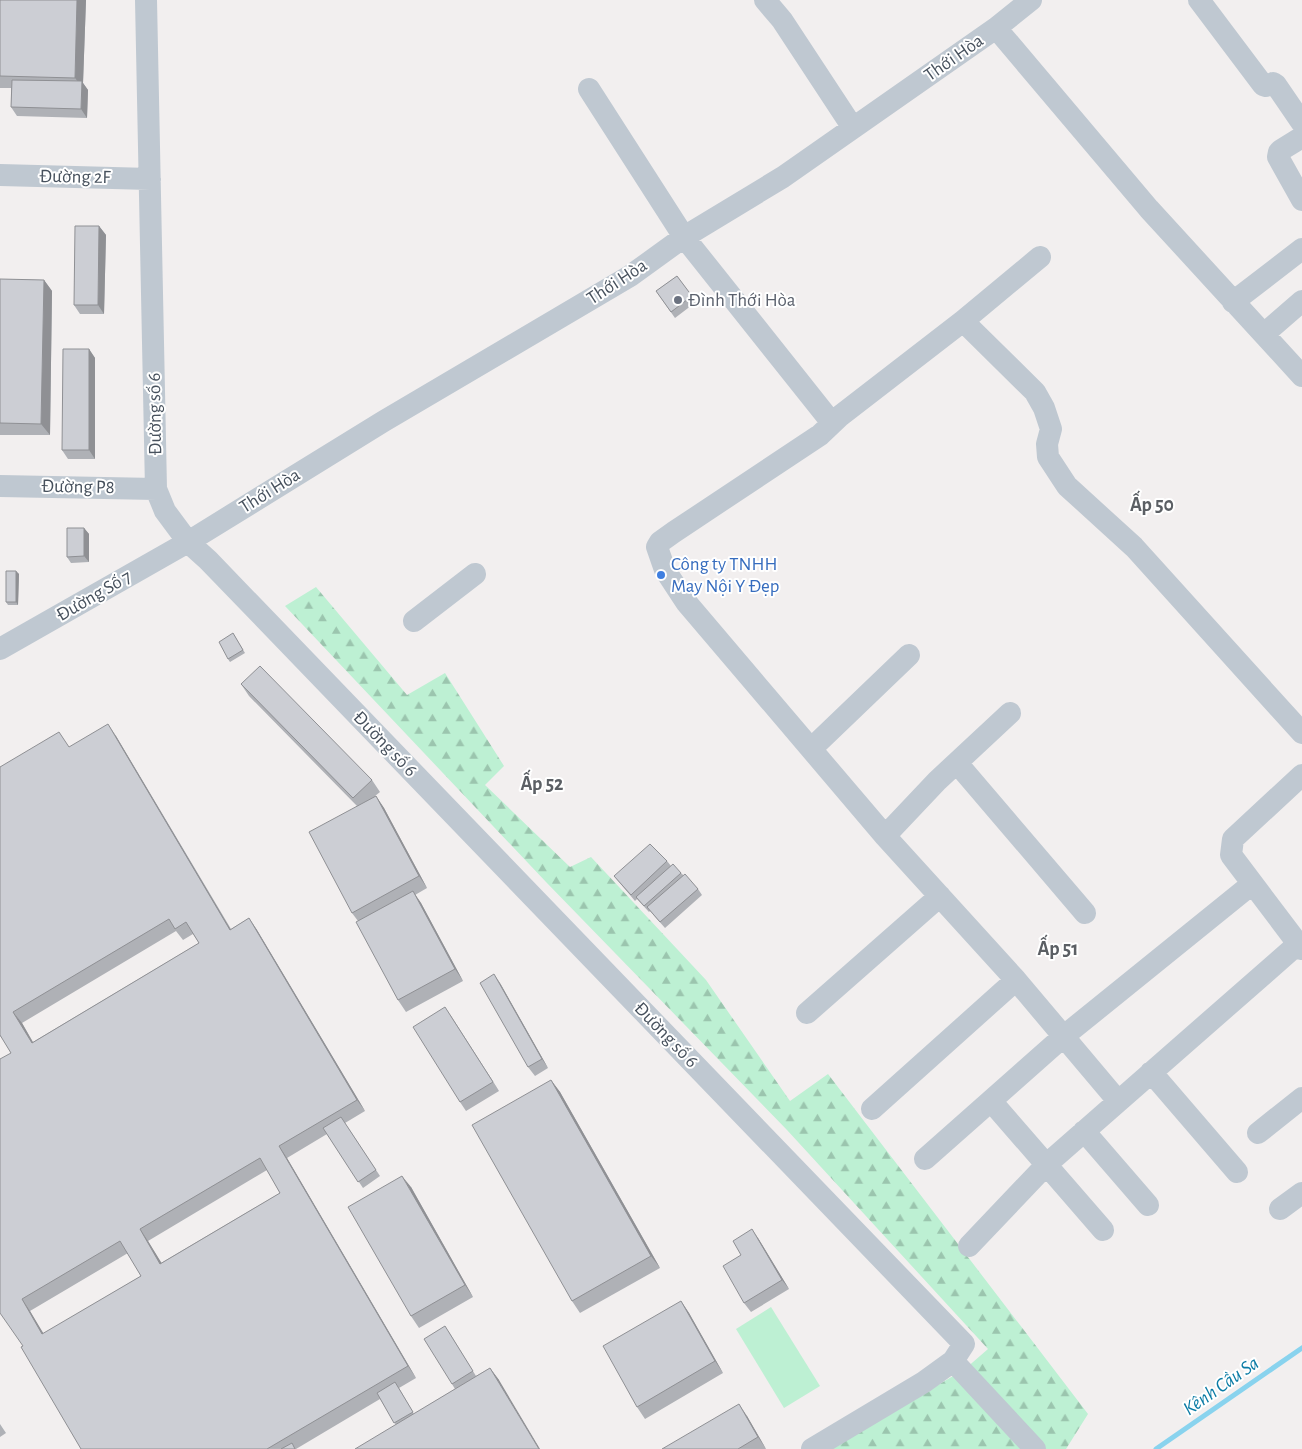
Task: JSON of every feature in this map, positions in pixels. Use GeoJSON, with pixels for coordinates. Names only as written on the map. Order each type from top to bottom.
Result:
{"type":"FeatureCollection","features":[{"type":"Feature","properties":{"kind":"street","name":"Đường số 6"},"geometry":{"type":"LineString","coordinates":[[146,0],[156,489],[165,511],[188,542],[228,580],[958,1353],[1035,1449]]}},
{"type":"Feature","properties":{"kind":"street"},"geometry":{"type":"LineString","coordinates":[[765,0],[782,20],[852,128]]}},
{"type":"Feature","properties":{"kind":"street","name":"Thới Hòa"},"geometry":{"type":"LineString","coordinates":[[188,542],[384,420],[630,276],[684,237],[783,177],[996,28],[1031,0]]}},
{"type":"Feature","properties":{"kind":"street"},"geometry":{"type":"LineString","coordinates":[[1199,0],[1263,85],[1266,86],[1273,83],[1276,85],[1302,123]]}},
{"type":"Feature","properties":{"kind":"street"},"geometry":{"type":"LineString","coordinates":[[996,28],[1148,209],[1302,376]]}},
{"type":"Feature","properties":{"kind":"street"},"geometry":{"type":"LineString","coordinates":[[589,89],[684,237],[832,423]]}},
{"type":"Feature","properties":{"kind":"street"},"geometry":{"type":"LineString","coordinates":[[1302,137],[1281,150],[1278,156],[1302,200]]}},
{"type":"Feature","properties":{"kind":"street","name":"Đường 2F"},"geometry":{"type":"LineString","coordinates":[[0,175],[150,179]]}},
{"type":"Feature","properties":{"kind":"street"},"geometry":{"type":"LineString","coordinates":[[1233,302],[1300,255]]}},
{"type":"Feature","properties":{"kind":"street"},"geometry":{"type":"LineString","coordinates":[[1040,257],[963,321],[832,423],[820,436],[674,532],[660,542],[657,548],[665,570],[686,602],[886,836],[1016,980],[1118,1101]]}},
{"type":"Feature","properties":{"kind":"street"},"geometry":{"type":"LineString","coordinates":[[1264,334],[1302,301]]}},
{"type":"Feature","properties":{"kind":"street"},"geometry":{"type":"LineString","coordinates":[[963,321],[1035,392],[1044,408],[1051,429],[1047,444],[1048,457],[1067,486],[1134,547],[1302,733]]}},
{"type":"Feature","properties":{"kind":"street","name":"Đường P8"},"geometry":{"type":"LineString","coordinates":[[0,486],[156,489]]}},
{"type":"Feature","properties":{"kind":"street","name":"Đường Số 7"},"geometry":{"type":"LineString","coordinates":[[0,649],[188,542]]}},
{"type":"Feature","properties":{"kind":"street"},"geometry":{"type":"LineString","coordinates":[[414,621],[476,574]]}},
{"type":"Feature","properties":{"kind":"street"},"geometry":{"type":"LineString","coordinates":[[811,749],[909,655]]}},
{"type":"Feature","properties":{"kind":"street"},"geometry":{"type":"LineString","coordinates":[[886,836],[937,781],[1010,713]]}},
{"type":"Feature","properties":{"kind":"street"},"geometry":{"type":"LineString","coordinates":[[957,763],[1085,913]]}},
{"type":"Feature","properties":{"kind":"street"},"geometry":{"type":"LineString","coordinates":[[969,1246],[1046,1164],[1300,946],[1231,855],[1232,839],[1302,775]]}},
{"type":"Feature","properties":{"kind":"street"},"geometry":{"type":"LineString","coordinates":[[926,1159],[1064,1036],[1252,884]]}},
{"type":"Feature","properties":{"kind":"street"},"geometry":{"type":"LineString","coordinates":[[807,1013],[940,896]]}},
{"type":"Feature","properties":{"kind":"street"},"geometry":{"type":"LineString","coordinates":[[872,1109],[1016,980]]}},
{"type":"Feature","properties":{"kind":"street"},"geometry":{"type":"LineString","coordinates":[[1151,1072],[1237,1172]]}},
{"type":"Feature","properties":{"kind":"street"},"geometry":{"type":"LineString","coordinates":[[1258,1133],[1302,1098]]}},
{"type":"Feature","properties":{"kind":"street"},"geometry":{"type":"LineString","coordinates":[[991,1101],[1103,1230]]}},
{"type":"Feature","properties":{"kind":"street"},"geometry":{"type":"LineString","coordinates":[[1084,1130],[1148,1205]]}},
{"type":"Feature","properties":{"kind":"street"},"geometry":{"type":"LineString","coordinates":[[1280,1210],[1302,1193]]}},
{"type":"Feature","properties":{"kind":"street"},"geometry":{"type":"LineString","coordinates":[[812,1449],[924,1382],[958,1353]]}},
{"type":"Feature","properties":{"kind":"green space"},"geometry":{"type":"Polygon","coordinates":[[[316,587],[407,695],[445,673],[504,766],[485,785],[570,867],[591,857],[706,980],[790,1101],[828,1074],[1088,1414],[1066,1449],[829,1449],[965,1369],[988,1349],[787,1130],[546,882],[285,606],[316,587]]]}},
{"type":"Feature","properties":{"kind":"green space"},"geometry":{"type":"Polygon","coordinates":[[[771,1307],[820,1386],[784,1408],[736,1329],[771,1307]]]}},
{"type":"Feature","properties":{"kind":"building"},"geometry":{"type":"Polygon","coordinates":[[[0,0],[77,0],[75,78],[0,76],[0,0]]]}},
{"type":"Feature","properties":{"kind":"building"},"geometry":{"type":"Polygon","coordinates":[[[12,80],[82,81],[81,109],[11,107],[12,80]]]}},
{"type":"Feature","properties":{"kind":"building"},"geometry":{"type":"Polygon","coordinates":[[[75,226],[99,226],[98,305],[74,305],[75,226]]]}},
{"type":"Feature","properties":{"kind":"building","name":"Đình Thới Hòa"},"geometry":{"type":"Polygon","coordinates":[[[677,276],[692,296],[671,312],[656,291],[677,276]]]}},
{"type":"Feature","properties":{"kind":"building"},"geometry":{"type":"Polygon","coordinates":[[[0,279],[44,280],[41,424],[0,423],[0,279]]]}},
{"type":"Feature","properties":{"kind":"building"},"geometry":{"type":"Polygon","coordinates":[[[63,349],[89,349],[89,450],[62,450],[63,349]]]}},
{"type":"Feature","properties":{"kind":"building"},"geometry":{"type":"Polygon","coordinates":[[[67,528],[84,528],[84,556],[67,557],[67,528]]]}},
{"type":"Feature","properties":{"kind":"building"},"geometry":{"type":"Polygon","coordinates":[[[6,571],[16,571],[16,602],[6,602],[6,571]]]}},
{"type":"Feature","properties":{"kind":"building"},"geometry":{"type":"Polygon","coordinates":[[[233,633],[243,650],[228,659],[219,642],[233,633]]]}},
{"type":"Feature","properties":{"kind":"building"},"geometry":{"type":"Polygon","coordinates":[[[260,666],[372,780],[353,798],[241,684],[260,666]]]}},
{"type":"Feature","properties":{"kind":"building"},"geometry":{"type":"Polygon","coordinates":[[[108,724],[230,930],[249,918],[357,1100],[279,1146],[408,1366],[267,1449],[81,1449],[21,1347],[23,1346],[0,1313],[0,1059],[11,1053],[0,1035],[0,767],[59,732],[69,747],[108,724]],[[169,919],[13,1012],[32,1043],[199,943],[186,922],[175,929],[169,919]],[[260,1158],[140,1229],[160,1264],[280,1193],[260,1158]],[[120,1241],[22,1299],[42,1334],[141,1276],[120,1241]]]}},
{"type":"Feature","properties":{"kind":"building"},"geometry":{"type":"Polygon","coordinates":[[[376,796],[419,876],[352,913],[309,832],[376,796]]]}},
{"type":"Feature","properties":{"kind":"building"},"geometry":{"type":"Polygon","coordinates":[[[650,844],[667,861],[631,895],[614,876],[650,844]]]}},
{"type":"Feature","properties":{"kind":"building"},"geometry":{"type":"Polygon","coordinates":[[[673,864],[681,873],[644,906],[636,897],[673,864]]]}},
{"type":"Feature","properties":{"kind":"building"},"geometry":{"type":"Polygon","coordinates":[[[685,874],[698,889],[660,922],[647,907],[685,874]]]}},
{"type":"Feature","properties":{"kind":"building"},"geometry":{"type":"Polygon","coordinates":[[[413,891],[455,969],[398,1000],[356,922],[413,891]]]}},
{"type":"Feature","properties":{"kind":"building"},"geometry":{"type":"Polygon","coordinates":[[[494,974],[542,1059],[528,1067],[480,983],[494,974]]]}},
{"type":"Feature","properties":{"kind":"building"},"geometry":{"type":"Polygon","coordinates":[[[445,1007],[493,1082],[460,1102],[413,1027],[445,1007]]]}},
{"type":"Feature","properties":{"kind":"building"},"geometry":{"type":"Polygon","coordinates":[[[551,1080],[651,1256],[572,1301],[472,1125],[551,1080]]]}},
{"type":"Feature","properties":{"kind":"building"},"geometry":{"type":"Polygon","coordinates":[[[341,1117],[376,1170],[358,1182],[323,1128],[341,1117]]]}},
{"type":"Feature","properties":{"kind":"building"},"geometry":{"type":"Polygon","coordinates":[[[402,1176],[465,1285],[411,1316],[348,1207],[402,1176]]]}},
{"type":"Feature","properties":{"kind":"building"},"geometry":{"type":"Polygon","coordinates":[[[752,1229],[782,1280],[744,1303],[723,1266],[741,1255],[733,1241],[752,1229]]]}},
{"type":"Feature","properties":{"kind":"building"},"geometry":{"type":"Polygon","coordinates":[[[681,1301],[715,1361],[637,1407],[603,1346],[681,1301]]]}},
{"type":"Feature","properties":{"kind":"building"},"geometry":{"type":"Polygon","coordinates":[[[445,1326],[473,1371],[452,1384],[424,1339],[445,1326]]]}},
{"type":"Feature","properties":{"kind":"building"},"geometry":{"type":"Polygon","coordinates":[[[490,1368],[539,1449],[355,1449],[490,1368]]]}},
{"type":"Feature","properties":{"kind":"building"},"geometry":{"type":"Polygon","coordinates":[[[395,1382],[413,1412],[394,1423],[377,1393],[395,1382]]]}},
{"type":"Feature","properties":{"kind":"building"},"geometry":{"type":"Polygon","coordinates":[[[739,1404],[758,1437],[738,1449],[662,1449],[739,1404]]]}},
{"type":"Feature","properties":{"kind":"building"},"geometry":{"type":"Polygon","coordinates":[[[292,1443],[295,1449],[281,1449],[292,1443]]]}},
{"type":"Feature","properties":{"kind":"waterway","name":"Kênh Cầu Sa"},"geometry":{"type":"LineString","coordinates":[[1156,1449],[1302,1348]]}},
{"type":"Feature","properties":{"kind":"place","name":"Đình Thới Hòa"},"geometry":{"type":"Point","coordinates":[678,300]}},
{"type":"Feature","properties":{"kind":"place","name":"Công ty TNHH May Nội Y Đẹp"},"geometry":{"type":"Point","coordinates":[661,575]}},
{"type":"Feature","properties":{"kind":"district","name":"Ấp 50"},"geometry":{"type":"Point","coordinates":[1152,505]}},
{"type":"Feature","properties":{"kind":"district","name":"Ấp 52"},"geometry":{"type":"Point","coordinates":[542,784]}},
{"type":"Feature","properties":{"kind":"district","name":"Ấp 51"},"geometry":{"type":"Point","coordinates":[1058,949]}}]}
